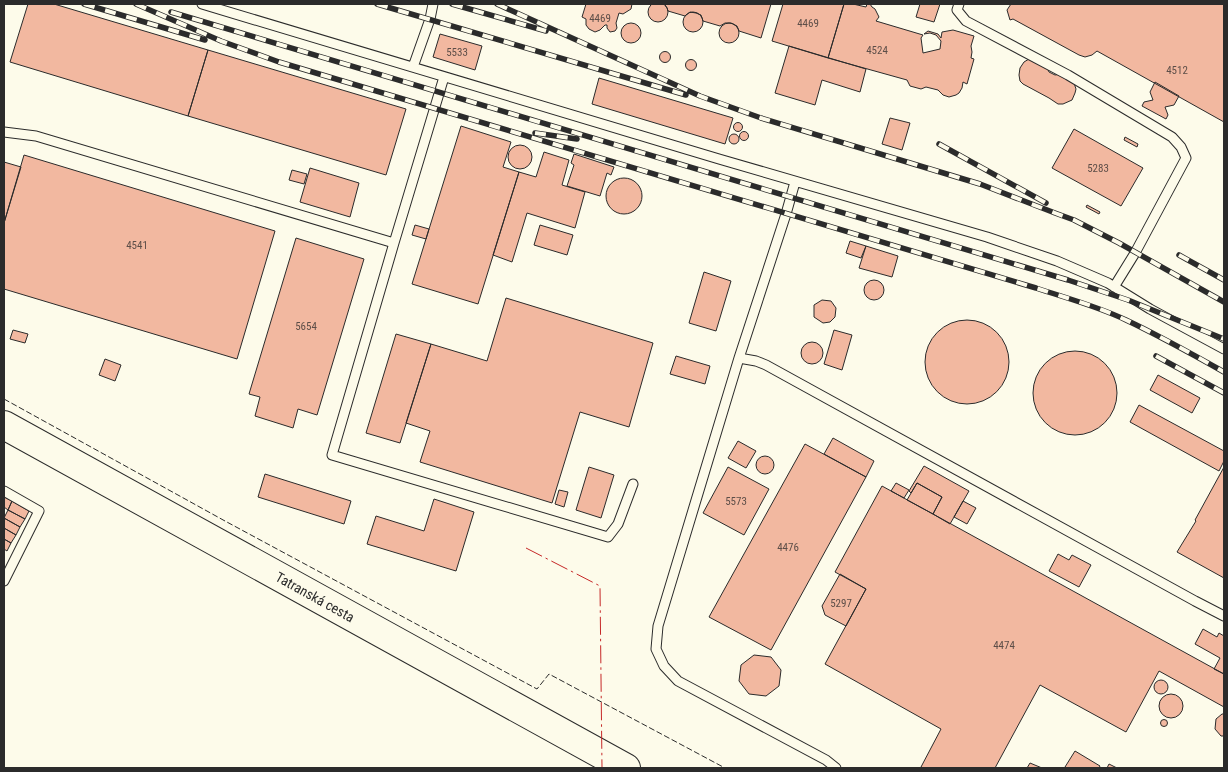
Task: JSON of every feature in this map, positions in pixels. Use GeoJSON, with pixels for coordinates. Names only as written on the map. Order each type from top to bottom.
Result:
{"type":"FeatureCollection","features":[{"type":"Feature","properties":{"kind":"main road","name":"Tatranská cesta"},"geometry":{"type":"LineString","coordinates":[[4,425],[626,768]]}},
{"type":"Feature","properties":{"kind":"lane"},"geometry":{"type":"LineString","coordinates":[[202,4],[795,182],[987,237],[1057,261],[1108,283],[1150,309],[1224,349]]}},
{"type":"Feature","properties":{"kind":"lane"},"geometry":{"type":"LineString","coordinates":[[413,67],[434,4]]}},
{"type":"Feature","properties":{"kind":"lane"},"geometry":{"type":"LineString","coordinates":[[959,4],[957,10],[966,21],[1068,74],[1172,137],[1181,147],[1186,158],[1135,253],[1114,287]]}},
{"type":"Feature","properties":{"kind":"lane"},"geometry":{"type":"LineString","coordinates":[[444,77],[332,455],[608,537],[618,524],[632,484]]}},
{"type":"Feature","properties":{"kind":"lane"},"geometry":{"type":"LineString","coordinates":[[4,132],[36,136],[394,243]]}},
{"type":"Feature","properties":{"kind":"lane"},"geometry":{"type":"LineString","coordinates":[[795,182],[739,358],[658,626],[656,649],[664,666],[678,680],[826,760],[836,768]]}},
{"type":"Feature","properties":{"kind":"lane"},"geometry":{"type":"LineString","coordinates":[[739,358],[766,365],[1224,616]]}},
{"type":"Feature","properties":{"kind":"lane"},"geometry":{"type":"LineString","coordinates":[[4,491],[39,511],[4,581]]}},
{"type":"Feature","properties":{"kind":"building"},"geometry":{"type":"Polygon","coordinates":[[[658,2],[665,5],[668,12],[665,19],[658,22],[651,19],[648,12],[651,5],[658,2]]]}},
{"type":"Feature","properties":{"kind":"building"},"geometry":{"type":"Polygon","coordinates":[[[28,4],[54,4],[208,50],[188,116],[10,62],[28,4]]]}},
{"type":"Feature","properties":{"kind":"building"},"geometry":{"type":"Polygon","coordinates":[[[586,4],[632,4],[631,9],[623,14],[619,13],[615,31],[610,32],[607,25],[605,25],[595,32],[589,29],[586,25],[586,19],[582,17],[586,4]]]}},
{"type":"Feature","properties":{"kind":"building"},"geometry":{"type":"Polygon","coordinates":[[[664,4],[771,4],[761,38],[739,31],[737,26],[731,23],[725,23],[720,26],[703,21],[701,15],[696,13],[690,12],[685,16],[668,11],[664,4]]]}},
{"type":"Feature","properties":{"kind":"building"},"geometry":{"type":"Polygon","coordinates":[[[783,4],[844,4],[828,58],[772,41],[783,4]]]}},
{"type":"Feature","properties":{"kind":"building"},"geometry":{"type":"Polygon","coordinates":[[[844,4],[866,7],[867,4],[870,4],[879,17],[876,21],[923,35],[921,38],[923,53],[940,49],[941,41],[936,35],[924,34],[928,31],[938,34],[941,38],[942,32],[953,30],[974,36],[971,46],[971,58],[974,59],[967,84],[963,82],[959,93],[949,97],[943,95],[938,90],[910,86],[907,80],[828,58],[844,4]]]}},
{"type":"Feature","properties":{"kind":"building"},"geometry":{"type":"Polygon","coordinates":[[[920,4],[940,4],[934,22],[916,17],[920,4]]]}},
{"type":"Feature","properties":{"kind":"building"},"geometry":{"type":"Polygon","coordinates":[[[1011,4],[1224,4],[1224,122],[1097,51],[1085,57],[1079,55],[1013,19],[1010,20],[1007,10],[1011,4]]]}},
{"type":"Feature","properties":{"kind":"building"},"geometry":{"type":"Polygon","coordinates":[[[693,12],[700,15],[703,22],[700,29],[693,32],[686,29],[683,22],[686,15],[693,12]]]}},
{"type":"Feature","properties":{"kind":"building"},"geometry":{"type":"Polygon","coordinates":[[[631,23],[638,26],[641,33],[638,40],[631,43],[624,40],[621,33],[624,26],[631,23]]]}},
{"type":"Feature","properties":{"kind":"building"},"geometry":{"type":"Polygon","coordinates":[[[725,23],[733,23],[739,29],[739,37],[733,43],[725,43],[719,37],[719,29],[725,23]]]}},
{"type":"Feature","properties":{"kind":"building"},"geometry":{"type":"Polygon","coordinates":[[[440,34],[482,46],[475,70],[433,57],[440,34]]]}},
{"type":"Feature","properties":{"kind":"building"},"geometry":{"type":"Polygon","coordinates":[[[789,46],[866,69],[860,92],[822,80],[815,105],[775,93],[789,46]]]}},
{"type":"Feature","properties":{"kind":"building"},"geometry":{"type":"Polygon","coordinates":[[[208,50],[406,109],[386,175],[188,116],[208,50]]]}},
{"type":"Feature","properties":{"kind":"building"},"geometry":{"type":"Polygon","coordinates":[[[665,51],[671,57],[665,63],[659,57],[665,51]]]}},
{"type":"Feature","properties":{"kind":"building"},"geometry":{"type":"Polygon","coordinates":[[[1029,59],[1046,65],[1049,72],[1055,75],[1061,74],[1073,80],[1076,89],[1072,100],[1058,104],[1023,84],[1020,81],[1020,68],[1029,59]]]}},
{"type":"Feature","properties":{"kind":"building"},"geometry":{"type":"Polygon","coordinates":[[[689,60],[693,60],[696,65],[695,69],[689,70],[686,67],[686,63],[689,60]]]}},
{"type":"Feature","properties":{"kind":"building"},"geometry":{"type":"Polygon","coordinates":[[[599,78],[733,118],[725,144],[592,104],[599,78]]]}},
{"type":"Feature","properties":{"kind":"building"},"geometry":{"type":"Polygon","coordinates":[[[1155,82],[1179,96],[1174,105],[1165,107],[1168,115],[1166,119],[1142,106],[1144,102],[1153,100],[1150,92],[1155,82]]]}},
{"type":"Feature","properties":{"kind":"building"},"geometry":{"type":"Polygon","coordinates":[[[890,118],[910,123],[902,150],[882,144],[890,118]]]}},
{"type":"Feature","properties":{"kind":"building"},"geometry":{"type":"Polygon","coordinates":[[[738,122],[743,127],[738,132],[733,127],[738,122]]]}},
{"type":"Feature","properties":{"kind":"building"},"geometry":{"type":"Polygon","coordinates":[[[461,126],[511,142],[503,167],[519,172],[478,304],[412,284],[461,126]]]}},
{"type":"Feature","properties":{"kind":"building"},"geometry":{"type":"Polygon","coordinates":[[[1074,129],[1143,168],[1121,206],[1052,168],[1074,129]]]}},
{"type":"Feature","properties":{"kind":"building"},"geometry":{"type":"Polygon","coordinates":[[[744,131],[749,136],[744,141],[739,136],[744,131]]]}},
{"type":"Feature","properties":{"kind":"building"},"geometry":{"type":"Polygon","coordinates":[[[734,134],[739,139],[734,144],[729,139],[734,134]]]}},
{"type":"Feature","properties":{"kind":"building"},"geometry":{"type":"Polygon","coordinates":[[[1125,137],[1138,144],[1137,147],[1124,140],[1125,137]]]}},
{"type":"Feature","properties":{"kind":"building"},"geometry":{"type":"Polygon","coordinates":[[[520,145],[525,146],[531,152],[531,162],[525,168],[520,169],[515,168],[509,162],[508,157],[509,152],[515,146],[520,145]]]}},
{"type":"Feature","properties":{"kind":"building"},"geometry":{"type":"Polygon","coordinates":[[[544,152],[569,160],[562,185],[585,192],[575,228],[527,213],[512,262],[493,255],[519,172],[536,177],[544,152]]]}},
{"type":"Feature","properties":{"kind":"building"},"geometry":{"type":"Polygon","coordinates":[[[574,154],[614,167],[611,175],[607,173],[600,196],[567,186],[574,165],[571,163],[574,154]]]}},
{"type":"Feature","properties":{"kind":"building"},"geometry":{"type":"Polygon","coordinates":[[[24,155],[275,231],[237,359],[4,289],[4,223],[24,155]]]}},
{"type":"Feature","properties":{"kind":"building"},"geometry":{"type":"Polygon","coordinates":[[[4,162],[21,167],[4,223],[4,162]]]}},
{"type":"Feature","properties":{"kind":"building"},"geometry":{"type":"Polygon","coordinates":[[[310,168],[359,183],[350,217],[300,202],[310,168]]]}},
{"type":"Feature","properties":{"kind":"building"},"geometry":{"type":"Polygon","coordinates":[[[292,170],[307,174],[304,184],[289,180],[292,170]]]}},
{"type":"Feature","properties":{"kind":"building"},"geometry":{"type":"Polygon","coordinates":[[[624,178],[631,179],[637,183],[641,189],[641,203],[637,209],[631,213],[624,214],[617,213],[611,209],[607,203],[606,196],[607,189],[611,183],[617,179],[624,178]]]}},
{"type":"Feature","properties":{"kind":"building"},"geometry":{"type":"Polygon","coordinates":[[[1087,205],[1100,212],[1099,214],[1086,207],[1087,205]]]}},
{"type":"Feature","properties":{"kind":"building"},"geometry":{"type":"Polygon","coordinates":[[[415,225],[429,229],[426,239],[412,235],[415,225]]]}},
{"type":"Feature","properties":{"kind":"building"},"geometry":{"type":"Polygon","coordinates":[[[540,225],[573,235],[567,255],[534,245],[540,225]]]}},
{"type":"Feature","properties":{"kind":"building"},"geometry":{"type":"Polygon","coordinates":[[[296,238],[364,259],[317,415],[298,409],[293,428],[255,416],[260,397],[249,394],[296,238]]]}},
{"type":"Feature","properties":{"kind":"building"},"geometry":{"type":"Polygon","coordinates":[[[850,241],[866,246],[861,258],[846,253],[850,241]]]}},
{"type":"Feature","properties":{"kind":"building"},"geometry":{"type":"Polygon","coordinates":[[[866,246],[898,256],[892,277],[859,268],[866,246]]]}},
{"type":"Feature","properties":{"kind":"building"},"geometry":{"type":"Polygon","coordinates":[[[704,272],[731,281],[716,331],[689,323],[704,272]]]}},
{"type":"Feature","properties":{"kind":"building"},"geometry":{"type":"Polygon","coordinates":[[[874,280],[881,283],[884,290],[881,297],[874,300],[867,297],[864,290],[867,283],[874,280]]]}},
{"type":"Feature","properties":{"kind":"building"},"geometry":{"type":"Polygon","coordinates":[[[506,298],[653,343],[629,427],[580,412],[552,503],[420,462],[430,431],[406,423],[431,344],[487,361],[506,298]]]}},
{"type":"Feature","properties":{"kind":"building"},"geometry":{"type":"Polygon","coordinates":[[[822,300],[831,301],[836,308],[835,317],[830,322],[823,323],[814,317],[814,305],[822,300]]]}},
{"type":"Feature","properties":{"kind":"building"},"geometry":{"type":"Polygon","coordinates":[[[967,320],[983,323],[1002,339],[1006,346],[1009,362],[1006,378],[990,397],[983,401],[967,404],[951,401],[932,385],[928,378],[925,362],[928,346],[944,327],[951,323],[967,320]]]}},
{"type":"Feature","properties":{"kind":"building"},"geometry":{"type":"Polygon","coordinates":[[[13,330],[28,334],[25,343],[10,339],[13,330]]]}},
{"type":"Feature","properties":{"kind":"building"},"geometry":{"type":"Polygon","coordinates":[[[834,330],[852,335],[842,370],[824,364],[834,330]]]}},
{"type":"Feature","properties":{"kind":"building"},"geometry":{"type":"Polygon","coordinates":[[[396,334],[431,344],[400,443],[366,433],[396,334]]]}},
{"type":"Feature","properties":{"kind":"building"},"geometry":{"type":"Polygon","coordinates":[[[808,342],[816,342],[823,349],[823,357],[816,364],[808,364],[801,357],[801,349],[808,342]]]}},
{"type":"Feature","properties":{"kind":"building"},"geometry":{"type":"Polygon","coordinates":[[[1075,351],[1098,358],[1110,370],[1117,393],[1110,416],[1098,428],[1075,435],[1052,428],[1040,416],[1033,393],[1040,370],[1052,358],[1075,351]]]}},
{"type":"Feature","properties":{"kind":"building"},"geometry":{"type":"Polygon","coordinates":[[[676,356],[710,366],[705,384],[670,374],[676,356]]]}},
{"type":"Feature","properties":{"kind":"building"},"geometry":{"type":"Polygon","coordinates":[[[105,359],[121,365],[115,381],[99,375],[105,359]]]}},
{"type":"Feature","properties":{"kind":"building"},"geometry":{"type":"Polygon","coordinates":[[[1158,375],[1200,398],[1192,413],[1150,390],[1158,375]]]}},
{"type":"Feature","properties":{"kind":"building"},"geometry":{"type":"Polygon","coordinates":[[[1139,405],[1224,451],[1224,461],[1219,471],[1130,422],[1139,405]]]}},
{"type":"Feature","properties":{"kind":"building"},"geometry":{"type":"Polygon","coordinates":[[[833,438],[874,461],[866,477],[824,454],[833,438]]]}},
{"type":"Feature","properties":{"kind":"building"},"geometry":{"type":"Polygon","coordinates":[[[738,441],[756,451],[746,468],[728,458],[738,441]]]}},
{"type":"Feature","properties":{"kind":"building"},"geometry":{"type":"Polygon","coordinates":[[[805,444],[866,477],[771,650],[709,617],[805,444]]]}},
{"type":"Feature","properties":{"kind":"building"},"geometry":{"type":"Polygon","coordinates":[[[765,456],[771,459],[774,465],[771,471],[765,474],[759,471],[756,465],[759,459],[765,456]]]}},
{"type":"Feature","properties":{"kind":"building"},"geometry":{"type":"Polygon","coordinates":[[[924,466],[969,491],[950,524],[933,514],[942,497],[917,483],[911,493],[909,491],[924,466]]]}},
{"type":"Feature","properties":{"kind":"building"},"geometry":{"type":"Polygon","coordinates":[[[589,467],[614,475],[601,518],[576,510],[589,467]]]}},
{"type":"Feature","properties":{"kind":"building"},"geometry":{"type":"Polygon","coordinates":[[[728,467],[769,489],[744,535],[703,513],[728,467]]]}},
{"type":"Feature","properties":{"kind":"building"},"geometry":{"type":"Polygon","coordinates":[[[1224,467],[1224,578],[1177,552],[1196,521],[1224,467]]]}},
{"type":"Feature","properties":{"kind":"building"},"geometry":{"type":"Polygon","coordinates":[[[265,474],[351,501],[344,524],[258,497],[265,474]]]}},
{"type":"Feature","properties":{"kind":"building"},"geometry":{"type":"Polygon","coordinates":[[[896,483],[909,490],[904,498],[891,491],[896,483]]]}},
{"type":"Feature","properties":{"kind":"building"},"geometry":{"type":"Polygon","coordinates":[[[917,483],[942,497],[933,514],[907,500],[917,483]]]}},
{"type":"Feature","properties":{"kind":"building"},"geometry":{"type":"Polygon","coordinates":[[[882,486],[1224,674],[1224,707],[1159,671],[1126,732],[1040,685],[995,768],[921,767],[941,729],[825,664],[866,589],[835,572],[882,486]]]}},
{"type":"Feature","properties":{"kind":"building"},"geometry":{"type":"Polygon","coordinates":[[[559,490],[568,492],[564,507],[555,504],[559,490]]]}},
{"type":"Feature","properties":{"kind":"building"},"geometry":{"type":"Polygon","coordinates":[[[4,497],[12,501],[8,510],[4,507],[4,497]]]}},
{"type":"Feature","properties":{"kind":"building"},"geometry":{"type":"Polygon","coordinates":[[[434,499],[474,512],[456,571],[367,544],[376,516],[424,531],[434,499]]]}},
{"type":"Feature","properties":{"kind":"building"},"geometry":{"type":"Polygon","coordinates":[[[12,501],[29,511],[25,519],[8,510],[12,501]]]}},
{"type":"Feature","properties":{"kind":"building"},"geometry":{"type":"Polygon","coordinates":[[[963,501],[976,508],[967,524],[954,517],[963,501]]]}},
{"type":"Feature","properties":{"kind":"building"},"geometry":{"type":"Polygon","coordinates":[[[8,510],[25,519],[20,527],[4,518],[8,510]]]}},
{"type":"Feature","properties":{"kind":"building"},"geometry":{"type":"Polygon","coordinates":[[[4,518],[20,527],[16,535],[4,528],[4,518]]]}},
{"type":"Feature","properties":{"kind":"building"},"geometry":{"type":"Polygon","coordinates":[[[4,528],[16,535],[11,543],[4,539],[4,528]]]}},
{"type":"Feature","properties":{"kind":"building"},"geometry":{"type":"Polygon","coordinates":[[[4,539],[11,543],[7,551],[4,549],[4,539]]]}},
{"type":"Feature","properties":{"kind":"building"},"geometry":{"type":"Polygon","coordinates":[[[1058,554],[1069,560],[1072,555],[1091,565],[1079,587],[1049,571],[1058,554]]]}},
{"type":"Feature","properties":{"kind":"building"},"geometry":{"type":"Polygon","coordinates":[[[840,574],[866,589],[846,626],[825,615],[822,606],[840,574]]]}},
{"type":"Feature","properties":{"kind":"building"},"geometry":{"type":"Polygon","coordinates":[[[1203,629],[1217,637],[1219,633],[1224,636],[1224,674],[1214,669],[1220,658],[1195,644],[1203,629]]]}},
{"type":"Feature","properties":{"kind":"building"},"geometry":{"type":"Polygon","coordinates":[[[754,655],[771,657],[781,670],[779,686],[766,696],[749,694],[739,681],[741,665],[754,655]]]}},
{"type":"Feature","properties":{"kind":"building"},"geometry":{"type":"Polygon","coordinates":[[[1158,680],[1164,680],[1168,687],[1164,694],[1158,694],[1154,690],[1154,684],[1158,680]]]}},
{"type":"Feature","properties":{"kind":"building"},"geometry":{"type":"Polygon","coordinates":[[[1171,694],[1179,698],[1183,706],[1179,714],[1171,718],[1163,714],[1159,706],[1163,698],[1171,694]]]}},
{"type":"Feature","properties":{"kind":"building"},"geometry":{"type":"Polygon","coordinates":[[[1224,714],[1224,736],[1221,736],[1215,729],[1216,719],[1224,714]]]}},
{"type":"Feature","properties":{"kind":"building"},"geometry":{"type":"Polygon","coordinates":[[[1164,719],[1168,723],[1164,727],[1160,723],[1164,719]]]}},
{"type":"Feature","properties":{"kind":"building"},"geometry":{"type":"Polygon","coordinates":[[[1075,751],[1100,766],[1099,768],[1065,767],[1075,751]]]}},
{"type":"Feature","properties":{"kind":"building"},"geometry":{"type":"Polygon","coordinates":[[[1030,763],[1042,768],[1027,768],[1030,763]]]}},
{"type":"Feature","properties":{"kind":"building"},"geometry":{"type":"Polygon","coordinates":[[[1109,764],[1117,768],[1107,768],[1109,764]]]}},
{"type":"Feature","properties":{"kind":"railway"},"geometry":{"type":"LineString","coordinates":[[84,4],[205,40]]}},
{"type":"Feature","properties":{"kind":"railway"},"geometry":{"type":"LineString","coordinates":[[136,4],[221,41],[279,62],[1081,302],[1139,326],[1224,372]]}},
{"type":"Feature","properties":{"kind":"railway"},"geometry":{"type":"LineString","coordinates":[[377,4],[686,95]]}},
{"type":"Feature","properties":{"kind":"railway"},"geometry":{"type":"LineString","coordinates":[[452,4],[546,31]]}},
{"type":"Feature","properties":{"kind":"railway"},"geometry":{"type":"LineString","coordinates":[[497,4],[700,96],[761,118],[980,184],[1074,220],[1224,302]]}},
{"type":"Feature","properties":{"kind":"railway"},"geometry":{"type":"LineString","coordinates":[[171,12],[1068,280],[1128,300],[1224,339]]}},
{"type":"Feature","properties":{"kind":"railway"},"geometry":{"type":"LineString","coordinates":[[535,133],[577,139]]}},
{"type":"Feature","properties":{"kind":"railway"},"geometry":{"type":"LineString","coordinates":[[939,144],[1046,203]]}},
{"type":"Feature","properties":{"kind":"railway"},"geometry":{"type":"LineString","coordinates":[[1179,255],[1224,280]]}},
{"type":"Feature","properties":{"kind":"railway"},"geometry":{"type":"LineString","coordinates":[[1156,356],[1224,393]]}},
{"type":"Feature","properties":{"kind":"fence"},"geometry":{"type":"LineString","coordinates":[[4,399],[225,521],[537,689],[549,674],[725,768]]}},
{"type":"Feature","properties":{"kind":"power"},"geometry":{"type":"LineString","coordinates":[[526,548],[600,586],[602,768]]}}]}
